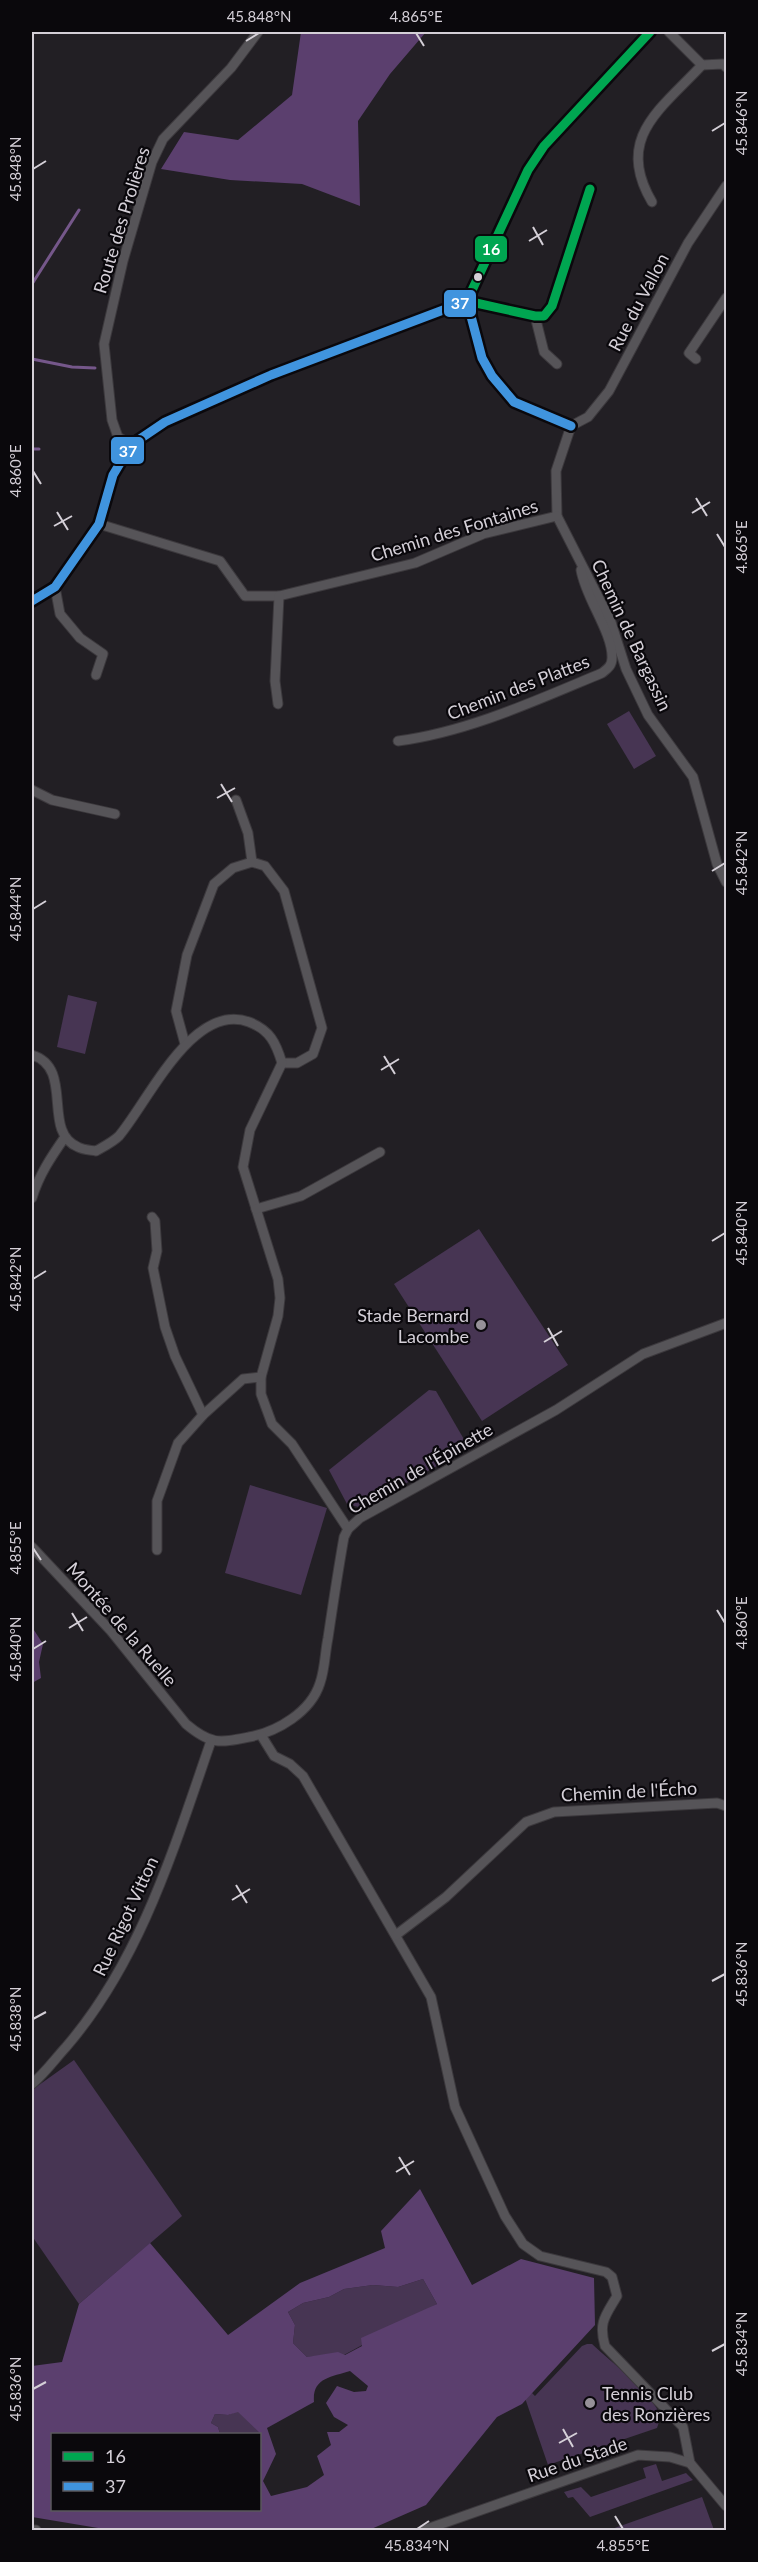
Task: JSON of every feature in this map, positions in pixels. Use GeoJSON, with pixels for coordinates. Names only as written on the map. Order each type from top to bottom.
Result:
{"type":"FeatureCollection","features":[{"type":"Feature","properties":{"kind":"street","name":"Route des Prolières"},"geometry":{"type":"LineString","coordinates":[[131,445],[118,437],[112,420],[104,344],[123,261],[152,162],[164,140],[231,68],[258,32]]}},
{"type":"Feature","properties":{"kind":"street"},"geometry":{"type":"LineString","coordinates":[[571,426],[514,402],[492,376],[482,358],[467,301],[528,170],[544,146],[650,32]]}},
{"type":"Feature","properties":{"kind":"street"},"geometry":{"type":"LineString","coordinates":[[669,32],[702,65]]}},
{"type":"Feature","properties":{"kind":"street"},"geometry":{"type":"LineString","coordinates":[[652,202],[644,189],[636,159],[643,129],[702,65],[723,63],[726,67]]}},
{"type":"Feature","properties":{"kind":"street","name":"Rue du Vallon"},"geometry":{"type":"LineString","coordinates":[[571,426],[588,417],[609,391],[688,243],[726,186]]}},
{"type":"Feature","properties":{"kind":"street"},"geometry":{"type":"LineString","coordinates":[[32,601],[55,586],[99,524],[113,475],[131,445],[165,422],[271,375],[467,301],[544,316],[552,306],[590,189]]}},
{"type":"Feature","properties":{"kind":"street"},"geometry":{"type":"LineString","coordinates":[[696,359],[689,353],[726,298]]}},
{"type":"Feature","properties":{"kind":"street"},"geometry":{"type":"LineString","coordinates":[[535,316],[544,352],[557,364]]}},
{"type":"Feature","properties":{"kind":"street","name":"Chemin de Bargassin"},"geometry":{"type":"LineString","coordinates":[[571,426],[556,471],[557,516],[611,622],[626,669],[648,715],[693,777],[717,864],[726,882]]}},
{"type":"Feature","properties":{"kind":"street","name":"Chemin des Fontaines"},"geometry":{"type":"LineString","coordinates":[[99,524],[220,561],[245,596],[279,596],[415,563],[483,534],[557,516]]}},
{"type":"Feature","properties":{"kind":"street","name":"Chemin des Plattes"},"geometry":{"type":"LineString","coordinates":[[398,741],[432,737],[538,699],[602,673],[609,667],[612,660],[610,646],[583,582],[579,561]]}},
{"type":"Feature","properties":{"kind":"street"},"geometry":{"type":"LineString","coordinates":[[55,586],[60,614],[80,638],[103,654],[96,675]]}},
{"type":"Feature","properties":{"kind":"street"},"geometry":{"type":"LineString","coordinates":[[278,704],[275,681],[279,596]]}},
{"type":"Feature","properties":{"kind":"street"},"geometry":{"type":"LineString","coordinates":[[32,790],[52,800],[115,814]]}},
{"type":"Feature","properties":{"kind":"street"},"geometry":{"type":"LineString","coordinates":[[236,800],[248,833],[252,862]]}},
{"type":"Feature","properties":{"kind":"street"},"geometry":{"type":"LineString","coordinates":[[185,1044],[176,1011],[187,955],[214,884],[233,868],[252,862],[265,866],[284,891],[322,1028],[313,1054],[297,1063],[282,1063]]}},
{"type":"Feature","properties":{"kind":"street"},"geometry":{"type":"LineString","coordinates":[[32,1055],[40,1057],[53,1074],[59,1104],[59,1128],[65,1137],[77,1147],[96,1151],[117,1138],[185,1044],[214,1023],[238,1018],[258,1026],[275,1041],[282,1063],[250,1130],[243,1167],[278,1279],[280,1298],[278,1316],[261,1377],[261,1394],[272,1425],[292,1444],[348,1529]]}},
{"type":"Feature","properties":{"kind":"street"},"geometry":{"type":"LineString","coordinates":[[32,1198],[36,1183],[49,1159],[65,1137]]}},
{"type":"Feature","properties":{"kind":"street"},"geometry":{"type":"LineString","coordinates":[[256,1209],[301,1196],[380,1152]]}},
{"type":"Feature","properties":{"kind":"street"},"geometry":{"type":"LineString","coordinates":[[152,1217],[156,1221],[157,1251],[153,1268],[165,1327],[175,1356],[202,1415]]}},
{"type":"Feature","properties":{"kind":"street","name":"Chemin de l'Épinette"},"geometry":{"type":"LineString","coordinates":[[211,1742],[220,1743],[261,1735],[289,1721],[305,1708],[320,1684],[344,1537],[348,1529],[360,1518],[556,1410],[644,1354],[726,1323]]}},
{"type":"Feature","properties":{"kind":"street"},"geometry":{"type":"LineString","coordinates":[[156,1550],[157,1501],[178,1443],[202,1415],[243,1379],[261,1377]]}},
{"type":"Feature","properties":{"kind":"street","name":"Montée de la Ruelle"},"geometry":{"type":"LineString","coordinates":[[32,1547],[111,1632],[186,1724],[211,1742]]}},
{"type":"Feature","properties":{"kind":"street"},"geometry":{"type":"LineString","coordinates":[[261,1735],[273,1756],[290,1764],[303,1776],[431,1997],[455,2107],[505,2216],[523,2244],[540,2256],[606,2272],[612,2277],[617,2296],[602,2323],[601,2333],[605,2346],[684,2427],[690,2463],[726,2506]]}},
{"type":"Feature","properties":{"kind":"street","name":"Rue Rigot Vitton"},"geometry":{"type":"LineString","coordinates":[[32,2084],[86,2024],[109,1989],[159,1890],[211,1742]]}},
{"type":"Feature","properties":{"kind":"street","name":"Chemin de l'Écho"},"geometry":{"type":"LineString","coordinates":[[396,1935],[446,1897],[526,1822],[554,1812],[717,1803],[726,1806]]}},
{"type":"Feature","properties":{"kind":"street","name":"Rue du Stade"},"geometry":{"type":"LineString","coordinates":[[424,2530],[638,2455],[670,2457],[690,2463]]}},
{"type":"Feature","properties":{"kind":"shaded area"},"geometry":{"type":"Polygon","coordinates":[[[301,32],[426,32],[390,74],[358,121],[360,206],[302,184],[230,180],[161,169],[184,132],[238,140],[292,95],[301,32]]]}},
{"type":"Feature","properties":{"kind":"shaded area"},"geometry":{"type":"Polygon","coordinates":[[[629,711],[656,756],[634,769],[607,724],[629,711]]]}},
{"type":"Feature","properties":{"kind":"shaded area"},"geometry":{"type":"Polygon","coordinates":[[[68,995],[97,1002],[85,1054],[57,1047],[68,995]]]}},
{"type":"Feature","properties":{"kind":"shaded area","name":"Stade Bernard Lacombe"},"geometry":{"type":"Polygon","coordinates":[[[479,1229],[568,1365],[482,1421],[394,1284],[479,1229]]]}},
{"type":"Feature","properties":{"kind":"shaded area"},"geometry":{"type":"Polygon","coordinates":[[[429,1390],[436,1391],[469,1448],[362,1508],[347,1504],[329,1470],[429,1390]]]}},
{"type":"Feature","properties":{"kind":"shaded area"},"geometry":{"type":"Polygon","coordinates":[[[250,1485],[327,1508],[301,1595],[225,1573],[250,1485]]]}},
{"type":"Feature","properties":{"kind":"shaded area"},"geometry":{"type":"Polygon","coordinates":[[[32,1627],[43,1644],[39,1662],[41,1678],[32,1683],[32,1627]]]}},
{"type":"Feature","properties":{"kind":"shaded area"},"geometry":{"type":"Polygon","coordinates":[[[74,2060],[182,2216],[79,2304],[32,2236],[32,2090],[74,2060]]]}},
{"type":"Feature","properties":{"kind":"shaded area"},"geometry":{"type":"Polygon","coordinates":[[[420,2189],[472,2285],[521,2259],[594,2278],[595,2325],[522,2404],[497,2417],[426,2505],[369,2530],[110,2530],[32,2517],[32,2366],[62,2362],[79,2304],[150,2243],[228,2335],[300,2283],[385,2248],[381,2231],[420,2189]],[[423,2279],[398,2287],[373,2285],[344,2289],[329,2297],[303,2303],[288,2312],[295,2325],[293,2343],[307,2357],[338,2352],[345,2355],[362,2346],[361,2338],[437,2304],[423,2279]],[[350,2371],[324,2380],[316,2388],[314,2402],[267,2428],[276,2454],[263,2481],[271,2496],[307,2487],[324,2475],[317,2456],[331,2445],[327,2432],[339,2432],[348,2425],[334,2417],[326,2403],[337,2386],[354,2392],[366,2391],[368,2386],[350,2371]]]}},
{"type":"Feature","properties":{"kind":"shaded area"},"geometry":{"type":"Polygon","coordinates":[[[423,2279],[437,2304],[344,2355],[307,2357],[293,2343],[295,2325],[288,2312],[303,2303],[329,2297],[344,2289],[373,2285],[398,2287],[423,2279]]]}},
{"type":"Feature","properties":{"kind":"shaded area","name":"Tennis Club des Ronzières"},"geometry":{"type":"Polygon","coordinates":[[[592,2344],[630,2378],[648,2397],[661,2416],[657,2428],[548,2465],[525,2398],[532,2393],[535,2396],[582,2346],[592,2344]]]}},
{"type":"Feature","properties":{"kind":"shaded area"},"geometry":{"type":"Polygon","coordinates":[[[238,2411],[261,2433],[220,2433],[218,2427],[211,2423],[215,2414],[228,2415],[238,2411]]]}},
{"type":"Feature","properties":{"kind":"shaded area"},"geometry":{"type":"Polygon","coordinates":[[[656,2464],[662,2481],[686,2473],[693,2480],[590,2517],[573,2497],[568,2498],[564,2492],[581,2487],[591,2497],[646,2478],[643,2468],[656,2464]]]}},
{"type":"Feature","properties":{"kind":"shaded area"},"geometry":{"type":"Polygon","coordinates":[[[702,2497],[714,2530],[609,2530],[702,2497]]]}},
{"type":"Feature","properties":{"kind":"waterway"},"geometry":{"type":"LineString","coordinates":[[32,284],[79,210]]}},
{"type":"Feature","properties":{"kind":"waterway"},"geometry":{"type":"LineString","coordinates":[[32,359],[72,367],[95,368]]}},
{"type":"Feature","properties":{"kind":"waterway"},"geometry":{"type":"LineString","coordinates":[[32,449],[39,449]]}},
{"type":"Feature","properties":{"kind":"transit line","name":"16"},"geometry":{"type":"LineString","coordinates":[[590,189],[552,306],[544,316],[467,301],[528,170],[544,146],[650,32]]}},
{"type":"Feature","properties":{"kind":"transit line","name":"37"},"geometry":{"type":"LineString","coordinates":[[32,601],[55,587],[99,524],[113,475],[131,445],[165,422],[271,375],[467,301],[482,358],[492,376],[514,402],[571,426]]}},
{"type":"Feature","properties":{"kind":"place","name":"Stade Bernard Lacombe"},"geometry":{"type":"Point","coordinates":[481,1325]}},
{"type":"Feature","properties":{"kind":"place","name":"Tennis Club des Ronzières"},"geometry":{"type":"Point","coordinates":[590,2403]}}]}
